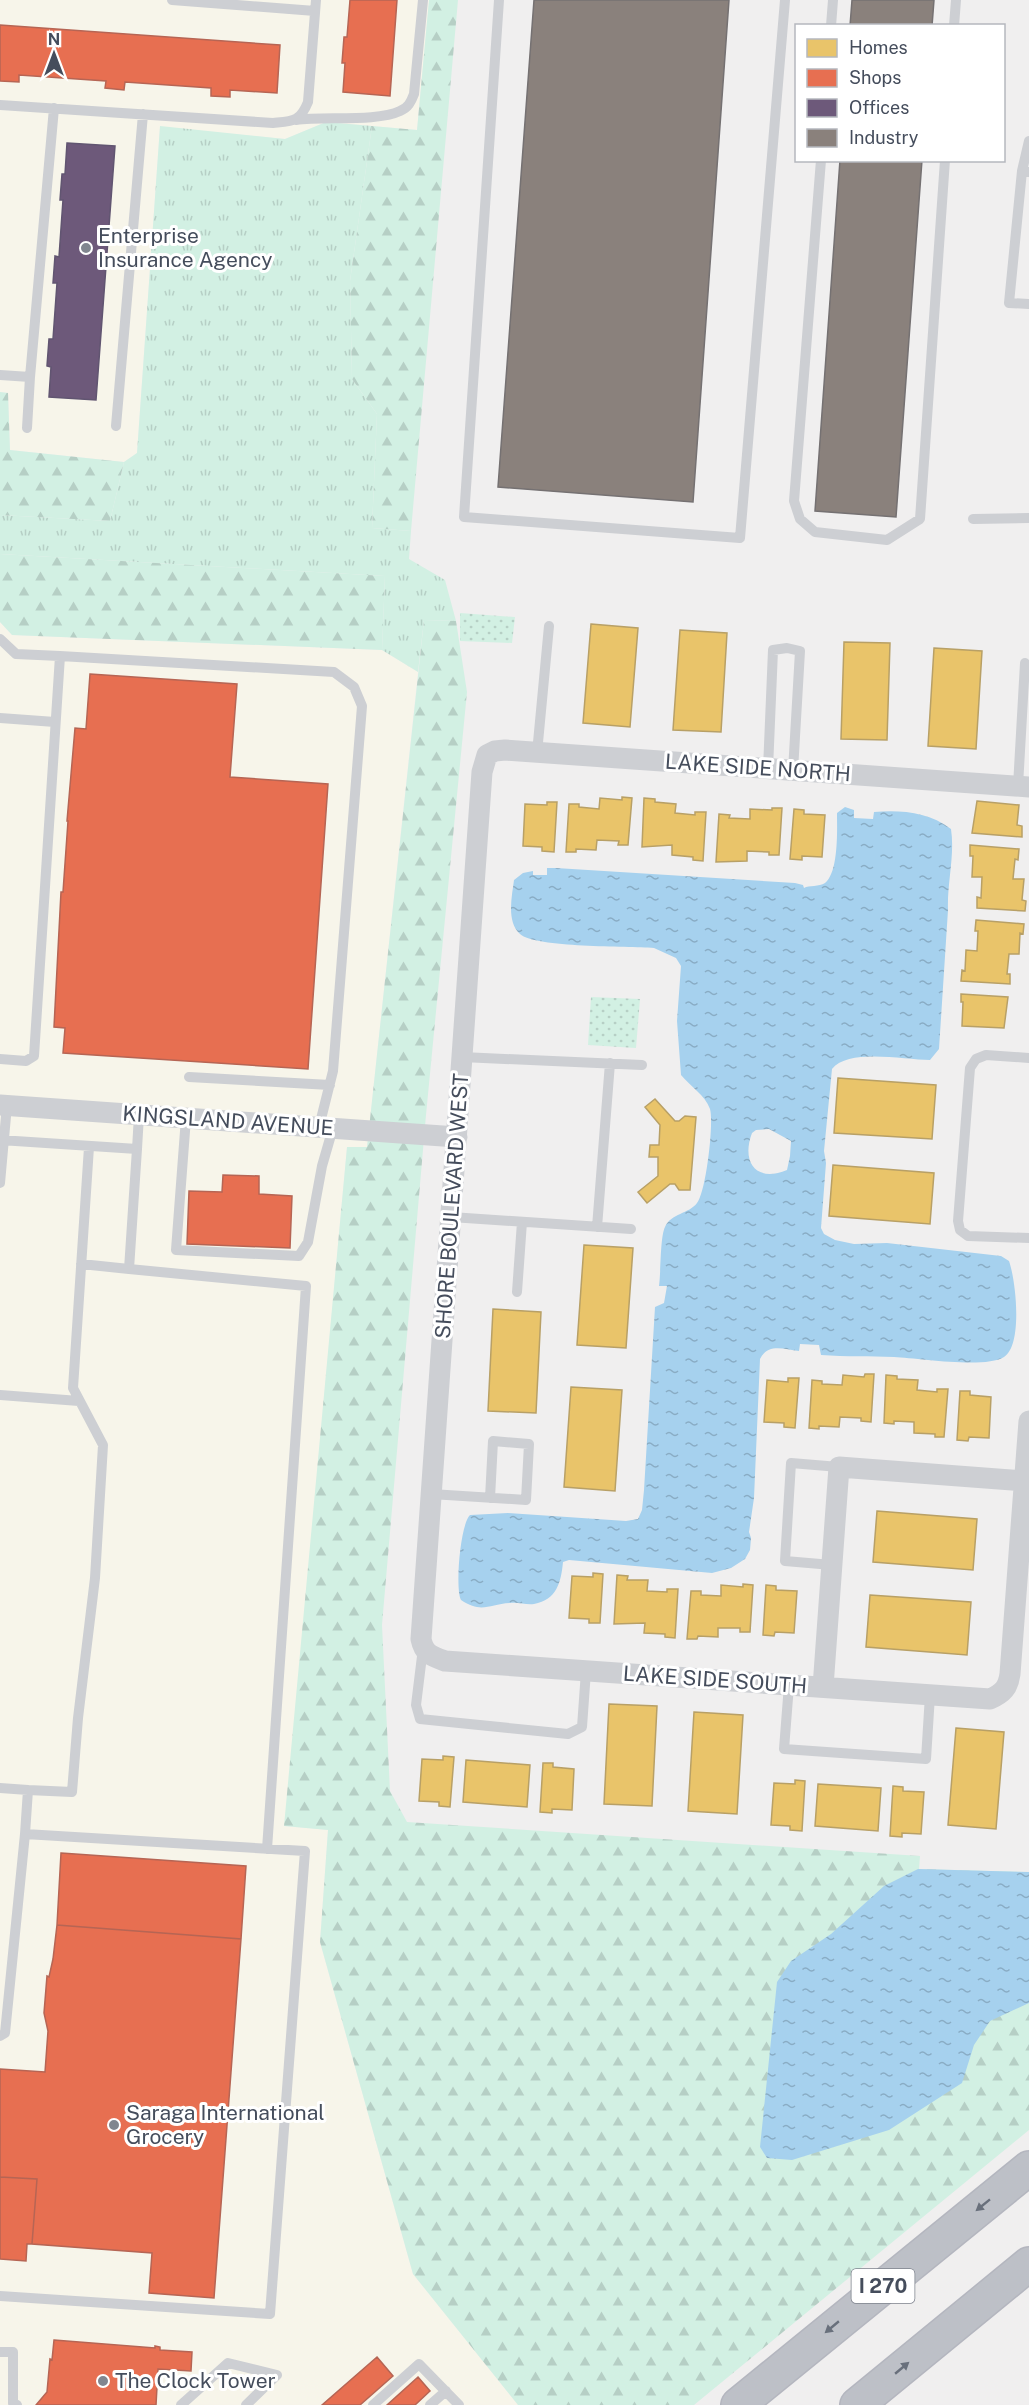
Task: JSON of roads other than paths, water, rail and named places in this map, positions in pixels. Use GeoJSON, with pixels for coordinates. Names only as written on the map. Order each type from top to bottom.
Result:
{"type":"FeatureCollection","features":[{"type":"Feature","properties":{"kind":"highway","name":"I 270"},"geometry":{"type":"LineString","coordinates":[[738,2405],[1029,2168]]}},
{"type":"Feature","properties":{"kind":"highway"},"geometry":{"type":"LineString","coordinates":[[857,2405],[1029,2264]]}},
{"type":"Feature","properties":{"kind":"street","name":"LAKE SIDE NORTH"},"geometry":{"type":"LineString","coordinates":[[487,755],[505,750],[1024,787]]}},
{"type":"Feature","properties":{"kind":"street","name":"SHORE BOULEVARD WEST"},"geometry":{"type":"LineString","coordinates":[[425,1651],[421,1639],[431,1494],[482,772],[487,755]]}},
{"type":"Feature","properties":{"kind":"street","name":"KINGSLAND AVENUE"},"geometry":{"type":"LineString","coordinates":[[3,1105],[457,1137]]}},
{"type":"Feature","properties":{"kind":"street"},"geometry":{"type":"LineString","coordinates":[[823,1687],[839,1467],[1024,1481],[1029,1421]]}},
{"type":"Feature","properties":{"kind":"street","name":"LAKE SIDE SOUTH"},"geometry":{"type":"LineString","coordinates":[[425,1651],[445,1661],[990,1699],[1001,1694],[1008,1685],[1010,1674],[1024,1481]]}},
{"type":"Feature","properties":{"kind":"lane"},"geometry":{"type":"LineString","coordinates":[[172,0],[316,5],[308,102],[303,114],[295,120]]}},
{"type":"Feature","properties":{"kind":"lane"},"geometry":{"type":"LineString","coordinates":[[0,105],[273,123],[384,116],[399,112],[408,106],[414,93],[423,0]]}},
{"type":"Feature","properties":{"kind":"lane"},"geometry":{"type":"LineString","coordinates":[[499,0],[464,517],[740,538],[785,0]]}},
{"type":"Feature","properties":{"kind":"lane"},"geometry":{"type":"LineString","coordinates":[[831,24],[833,0]]}},
{"type":"Feature","properties":{"kind":"lane"},"geometry":{"type":"LineString","coordinates":[[954,24],[956,0]]}},
{"type":"Feature","properties":{"kind":"lane"},"geometry":{"type":"LineString","coordinates":[[27,428],[54,108]]}},
{"type":"Feature","properties":{"kind":"lane"},"geometry":{"type":"LineString","coordinates":[[116,426],[143,114]]}},
{"type":"Feature","properties":{"kind":"lane"},"geometry":{"type":"LineString","coordinates":[[1029,141],[1009,303],[1029,304]]}},
{"type":"Feature","properties":{"kind":"lane"},"geometry":{"type":"LineString","coordinates":[[821,162],[794,501],[800,519],[815,532],[887,540],[920,519],[945,162]]}},
{"type":"Feature","properties":{"kind":"lane"},"geometry":{"type":"LineString","coordinates":[[0,375],[30,377]]}},
{"type":"Feature","properties":{"kind":"lane"},"geometry":{"type":"LineString","coordinates":[[973,519],[1029,518]]}},
{"type":"Feature","properties":{"kind":"lane"},"geometry":{"type":"LineString","coordinates":[[537,753],[549,626]]}},
{"type":"Feature","properties":{"kind":"lane"},"geometry":{"type":"LineString","coordinates":[[0,639],[16,654],[334,672],[354,687],[362,706],[333,1071],[322,1166],[308,1242],[299,1256],[176,1250],[186,1118]]}},
{"type":"Feature","properties":{"kind":"lane"},"geometry":{"type":"LineString","coordinates":[[768,769],[773,650],[787,648],[801,651],[793,771]]}},
{"type":"Feature","properties":{"kind":"lane"},"geometry":{"type":"LineString","coordinates":[[0,1059],[26,1062],[34,1056],[60,656]]}},
{"type":"Feature","properties":{"kind":"lane"},"geometry":{"type":"LineString","coordinates":[[1024,787],[1025,663]]}},
{"type":"Feature","properties":{"kind":"lane"},"geometry":{"type":"LineString","coordinates":[[0,718],[55,722]]}},
{"type":"Feature","properties":{"kind":"lane"},"geometry":{"type":"LineString","coordinates":[[1029,1058],[986,1055],[975,1059],[970,1068],[958,1221],[960,1230],[968,1236],[1029,1238]]}},
{"type":"Feature","properties":{"kind":"lane"},"geometry":{"type":"LineString","coordinates":[[462,1057],[642,1065]]}},
{"type":"Feature","properties":{"kind":"lane"},"geometry":{"type":"LineString","coordinates":[[597,1227],[610,1063]]}},
{"type":"Feature","properties":{"kind":"lane"},"geometry":{"type":"LineString","coordinates":[[189,1077],[330,1085]]}},
{"type":"Feature","properties":{"kind":"lane"},"geometry":{"type":"LineString","coordinates":[[0,1183],[3,1105]]}},
{"type":"Feature","properties":{"kind":"lane"},"geometry":{"type":"LineString","coordinates":[[129,1269],[139,1114]]}},
{"type":"Feature","properties":{"kind":"lane"},"geometry":{"type":"LineString","coordinates":[[2,1141],[137,1149]]}},
{"type":"Feature","properties":{"kind":"lane"},"geometry":{"type":"LineString","coordinates":[[0,1788],[72,1792],[78,1718],[95,1578],[103,1445],[73,1388],[89,1147]]}},
{"type":"Feature","properties":{"kind":"lane"},"geometry":{"type":"LineString","coordinates":[[451,1217],[631,1229]]}},
{"type":"Feature","properties":{"kind":"lane"},"geometry":{"type":"LineString","coordinates":[[517,1292],[522,1222]]}},
{"type":"Feature","properties":{"kind":"lane"},"geometry":{"type":"LineString","coordinates":[[81,1264],[306,1286],[267,1849]]}},
{"type":"Feature","properties":{"kind":"lane"},"geometry":{"type":"LineString","coordinates":[[0,1395],[79,1401]]}},
{"type":"Feature","properties":{"kind":"lane"},"geometry":{"type":"LineString","coordinates":[[431,1494],[490,1498],[526,1500],[529,1444],[493,1442],[490,1498]]}},
{"type":"Feature","properties":{"kind":"lane"},"geometry":{"type":"LineString","coordinates":[[832,1565],[784,1561],[791,1463],[839,1467]]}},
{"type":"Feature","properties":{"kind":"lane"},"geometry":{"type":"LineString","coordinates":[[425,1651],[416,1705],[420,1719],[568,1734],[582,1727],[586,1671]]}},
{"type":"Feature","properties":{"kind":"lane"},"geometry":{"type":"LineString","coordinates":[[789,1685],[784,1749],[926,1759],[930,1695]]}},
{"type":"Feature","properties":{"kind":"lane"},"geometry":{"type":"LineString","coordinates":[[2,2034],[28,1790]]}},
{"type":"Feature","properties":{"kind":"lane"},"geometry":{"type":"LineString","coordinates":[[0,2296],[270,2314],[305,1851],[25,1834]]}},
{"type":"Feature","properties":{"kind":"lane"},"geometry":{"type":"LineString","coordinates":[[0,2352],[13,2352],[14,2404],[0,2402]]}},
{"type":"Feature","properties":{"kind":"lane"},"geometry":{"type":"LineString","coordinates":[[181,2405],[228,2363],[277,2375],[246,2405]]}},
{"type":"Feature","properties":{"kind":"lane"},"geometry":{"type":"LineString","coordinates":[[373,2405],[419,2364],[459,2405]]}},
{"type":"Feature","properties":{"kind":"lane"},"geometry":{"type":"LineString","coordinates":[[430,2405],[446,2391]]}},
{"type":"Feature","properties":{"kind":"water"},"geometry":{"type":"Polygon","coordinates":[[[845,807],[854,810],[854,818],[873,819],[874,812],[884,811],[924,816],[951,829],[952,849],[939,1049],[930,1060],[864,1057],[840,1063],[832,1069],[824,1151],[826,1163],[821,1228],[824,1234],[835,1240],[854,1244],[887,1243],[1001,1256],[1009,1261],[1016,1297],[1016,1327],[1010,1350],[1004,1357],[995,1360],[967,1363],[894,1357],[821,1355],[819,1345],[800,1344],[799,1351],[776,1348],[767,1351],[760,1359],[754,1498],[749,1532],[751,1538],[750,1550],[745,1559],[731,1568],[712,1573],[569,1560],[563,1562],[559,1583],[553,1594],[542,1602],[510,1603],[486,1607],[475,1607],[468,1604],[461,1600],[458,1583],[461,1543],[466,1521],[470,1515],[508,1513],[626,1521],[638,1519],[642,1510],[644,1490],[655,1307],[664,1303],[667,1286],[659,1286],[663,1232],[671,1219],[694,1207],[697,1203],[706,1172],[711,1128],[708,1104],[681,1075],[677,1021],[681,966],[676,958],[654,948],[583,946],[529,939],[516,929],[511,915],[514,880],[523,873],[533,871],[533,875],[547,875],[547,868],[556,868],[795,883],[803,885],[804,888],[820,885],[825,883],[833,870],[837,813],[845,807]],[[769,1129],[756,1130],[752,1133],[749,1143],[750,1161],[759,1172],[767,1174],[787,1170],[791,1141],[769,1129]]]}},
{"type":"Feature","properties":{"kind":"water"},"geometry":{"type":"Polygon","coordinates":[[[918,1869],[1029,1872],[1029,2003],[990,2021],[974,2045],[962,2083],[889,2130],[792,2160],[767,2158],[760,2147],[777,1982],[791,1961],[831,1934],[884,1886],[918,1869]]]}},
{"type":"Feature","properties":{"kind":"place","name":"Enterprise Insurance Agency"},"geometry":{"type":"Point","coordinates":[86,248]}},
{"type":"Feature","properties":{"kind":"place","name":"Saraga International Grocery"},"geometry":{"type":"Point","coordinates":[114,2125]}},
{"type":"Feature","properties":{"kind":"place","name":"The Clock Tower"},"geometry":{"type":"Point","coordinates":[103,2381]}}]}
